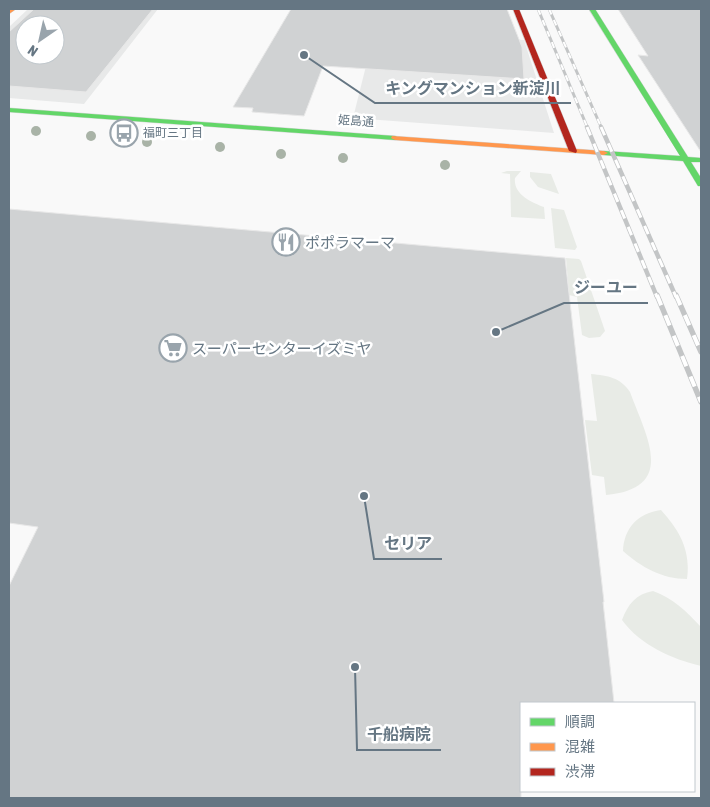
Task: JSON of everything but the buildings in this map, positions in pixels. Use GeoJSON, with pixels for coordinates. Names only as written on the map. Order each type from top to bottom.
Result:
{"type":"FeatureCollection","features":[{"type":"Feature","properties":{"kind":"street"},"geometry":{"type":"LineString","coordinates":[[9,12],[13,9]]}},
{"type":"Feature","properties":{"kind":"street"},"geometry":{"type":"LineString","coordinates":[[516,9],[573,151]]}},
{"type":"Feature","properties":{"kind":"street"},"geometry":{"type":"LineString","coordinates":[[592,9],[701,184]]}},
{"type":"Feature","properties":{"kind":"street","name":"姫島通"},"geometry":{"type":"LineString","coordinates":[[9,110],[701,160]]}},
{"type":"Feature","properties":{"kind":"shaded area"},"geometry":{"type":"Polygon","coordinates":[[[28,9],[158,9],[84,104],[9,98],[9,27],[15,21],[15,65],[65,65],[65,15],[22,15],[28,9]]]}},
{"type":"Feature","properties":{"kind":"shaded area"},"geometry":{"type":"Polygon","coordinates":[[[375,30],[524,40],[554,133],[353,118],[375,30]]]}},
{"type":"Feature","properties":{"kind":"shaded area"},"geometry":{"type":"Polygon","coordinates":[[[521,171],[515,178],[517,189],[524,197],[544,207],[545,219],[511,217],[510,174],[501,173],[521,171]]]}},
{"type":"Feature","properties":{"kind":"shaded area"},"geometry":{"type":"Polygon","coordinates":[[[530,172],[551,174],[559,194],[538,187],[530,177],[530,172]]]}},
{"type":"Feature","properties":{"kind":"shaded area"},"geometry":{"type":"Polygon","coordinates":[[[551,208],[564,210],[577,247],[575,250],[555,248],[551,208]]]}},
{"type":"Feature","properties":{"kind":"shaded area"},"geometry":{"type":"Polygon","coordinates":[[[566,258],[579,259],[581,261],[605,331],[600,337],[589,338],[582,335],[577,297],[569,295],[566,258]]]}},
{"type":"Feature","properties":{"kind":"shaded area"},"geometry":{"type":"Polygon","coordinates":[[[591,374],[618,380],[630,392],[643,426],[651,457],[649,471],[642,482],[628,490],[606,495],[604,477],[592,475],[585,420],[597,421],[591,374]]]}},
{"type":"Feature","properties":{"kind":"shaded area"},"geometry":{"type":"Polygon","coordinates":[[[661,510],[674,526],[683,542],[687,559],[687,579],[669,577],[652,571],[623,551],[626,535],[634,523],[646,514],[661,510]]]}},
{"type":"Feature","properties":{"kind":"shaded area"},"geometry":{"type":"Polygon","coordinates":[[[653,591],[685,611],[701,627],[701,666],[657,650],[638,637],[622,620],[627,609],[637,597],[653,591]]]}},
{"type":"Feature","properties":{"kind":"railway"},"geometry":{"type":"LineString","coordinates":[[538,9],[588,129]]}},
{"type":"Feature","properties":{"kind":"railway"},"geometry":{"type":"LineString","coordinates":[[549,9],[602,129]]}},
{"type":"Feature","properties":{"kind":"railway"},"geometry":{"type":"LineString","coordinates":[[587,127],[657,297]]}},
{"type":"Feature","properties":{"kind":"railway"},"geometry":{"type":"LineString","coordinates":[[601,127],[676,297]]}},
{"type":"Feature","properties":{"kind":"railway"},"geometry":{"type":"LineString","coordinates":[[657,295],[701,402]]}},
{"type":"Feature","properties":{"kind":"railway"},"geometry":{"type":"LineString","coordinates":[[676,295],[701,352]]}},
{"type":"Feature","properties":{"kind":"traffic: fast"},"geometry":{"type":"LineString","coordinates":[[592,9],[701,184]]}},
{"type":"Feature","properties":{"kind":"traffic: fast"},"geometry":{"type":"LineString","coordinates":[[9,110],[395,138]]}},
{"type":"Feature","properties":{"kind":"traffic: fast"},"geometry":{"type":"LineString","coordinates":[[604,153],[701,160]]}},
{"type":"Feature","properties":{"kind":"traffic: slow"},"geometry":{"type":"LineString","coordinates":[[9,12],[13,9]]}},
{"type":"Feature","properties":{"kind":"traffic: slow"},"geometry":{"type":"LineString","coordinates":[[395,138],[604,153]]}},
{"type":"Feature","properties":{"kind":"traffic: jam"},"geometry":{"type":"LineString","coordinates":[[516,9],[573,151]]}},
{"type":"Feature","properties":{"kind":"place","name":"キングマンション新淀川"},"geometry":{"type":"Point","coordinates":[304,55]}},
{"type":"Feature","properties":{"kind":"place","name":"福町三丁目"},"geometry":{"type":"Point","coordinates":[124,133]}},
{"type":"Feature","properties":{"kind":"place","name":"ポポラマーマ"},"geometry":{"type":"Point","coordinates":[286,242]}},
{"type":"Feature","properties":{"kind":"place","name":"ジーユー"},"geometry":{"type":"Point","coordinates":[496,332]}},
{"type":"Feature","properties":{"kind":"place","name":"スーパーセンターイズミヤ"},"geometry":{"type":"Point","coordinates":[173,348]}},
{"type":"Feature","properties":{"kind":"place","name":"セリア"},"geometry":{"type":"Point","coordinates":[364,496]}},
{"type":"Feature","properties":{"kind":"place","name":"千船病院"},"geometry":{"type":"Point","coordinates":[355,667]}}]}
